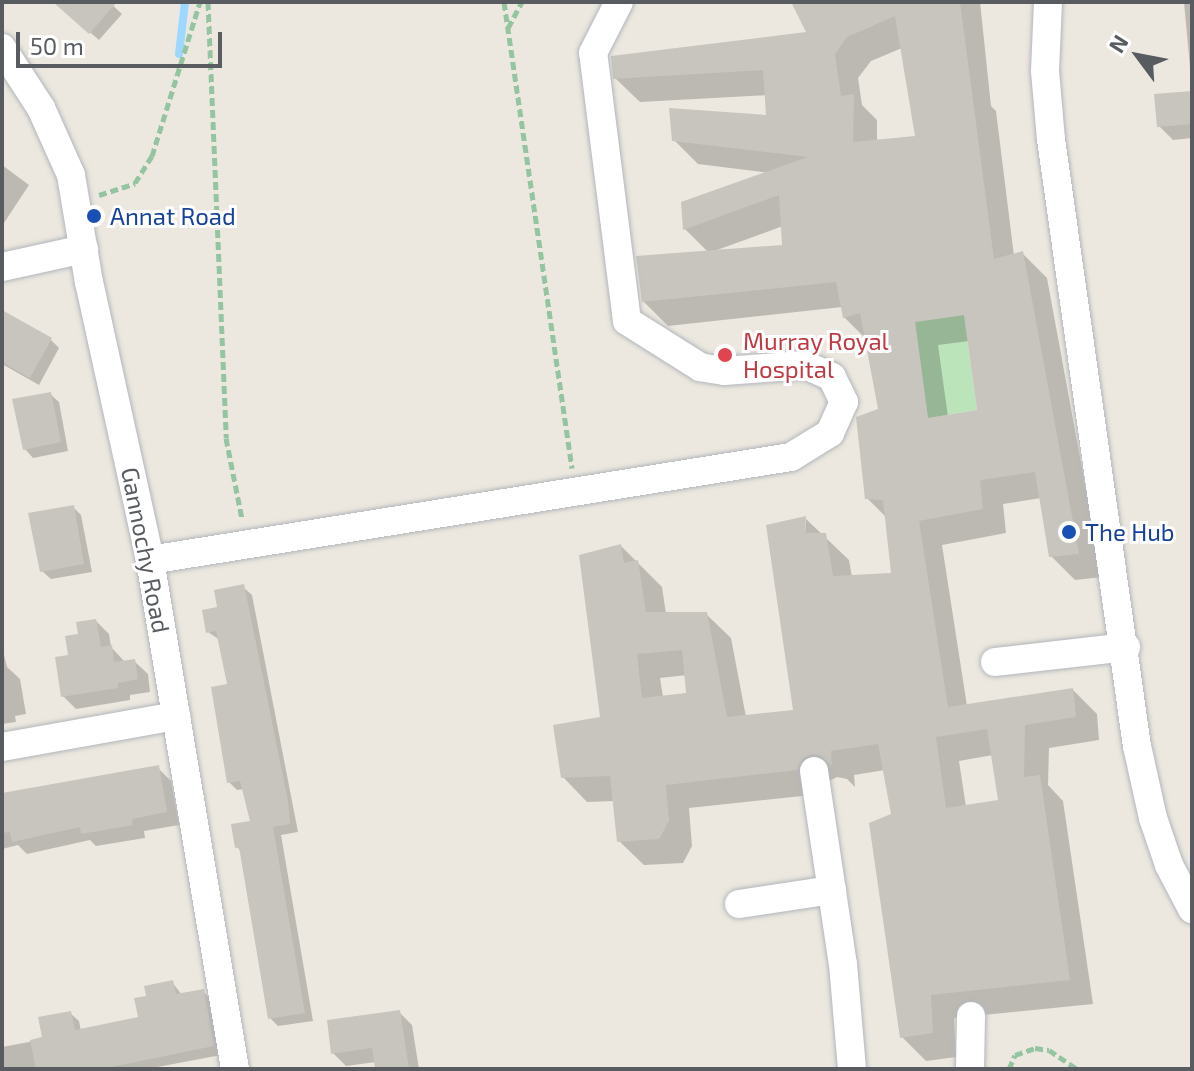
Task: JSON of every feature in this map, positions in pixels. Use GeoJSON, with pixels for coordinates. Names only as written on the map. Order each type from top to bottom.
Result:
{"type":"FeatureCollection","features":[{"type":"Feature","properties":{"kind":"street"},"geometry":{"type":"LineString","coordinates":[[150,560],[791,457],[830,433],[844,402],[832,377],[805,365],[724,371],[700,367],[627,321],[593,53],[619,2]]}},
{"type":"Feature","properties":{"kind":"street"},"geometry":{"type":"LineString","coordinates":[[1048,2],[1045,71],[1051,139],[1126,647],[1137,746],[1153,818],[1169,865],[1192,909]]}},
{"type":"Feature","properties":{"kind":"street","name":"Gannochy Road"},"geometry":{"type":"LineString","coordinates":[[2,48],[41,108],[71,175],[150,560],[235,1069]]}},
{"type":"Feature","properties":{"kind":"street"},"geometry":{"type":"LineString","coordinates":[[2,267],[84,249]]}},
{"type":"Feature","properties":{"kind":"street"},"geometry":{"type":"LineString","coordinates":[[995,662],[1126,647]]}},
{"type":"Feature","properties":{"kind":"street"},"geometry":{"type":"LineString","coordinates":[[2,747],[176,716]]}},
{"type":"Feature","properties":{"kind":"street"},"geometry":{"type":"LineString","coordinates":[[814,771],[843,964],[852,1069]]}},
{"type":"Feature","properties":{"kind":"street"},"geometry":{"type":"LineString","coordinates":[[739,904],[832,890]]}},
{"type":"Feature","properties":{"kind":"street"},"geometry":{"type":"LineString","coordinates":[[970,1069],[971,1016]]}},
{"type":"Feature","properties":{"kind":"path"},"geometry":{"type":"LineString","coordinates":[[76,203],[135,183],[152,156],[200,2]]}},
{"type":"Feature","properties":{"kind":"path"},"geometry":{"type":"LineString","coordinates":[[208,2],[226,438],[247,545]]}},
{"type":"Feature","properties":{"kind":"path"},"geometry":{"type":"LineString","coordinates":[[504,2],[575,491]]}},
{"type":"Feature","properties":{"kind":"path"},"geometry":{"type":"LineString","coordinates":[[507,29],[522,2]]}},
{"type":"Feature","properties":{"kind":"path"},"geometry":{"type":"LineString","coordinates":[[1009,1069],[1015,1055],[1035,1048],[1049,1050],[1077,1069]]}},
{"type":"Feature","properties":{"kind":"green space"},"geometry":{"type":"Polygon","coordinates":[[[964,315],[977,410],[928,418],[915,322],[964,315]]]}},
{"type":"Feature","properties":{"kind":"building"},"geometry":{"type":"Polygon","coordinates":[[[53,2],[117,2],[89,34],[53,2]]]}},
{"type":"Feature","properties":{"kind":"building","name":"Murray Royal Hospital"},"geometry":{"type":"Polygon","coordinates":[[[791,2],[960,2],[994,259],[1023,251],[1079,554],[1049,557],[1035,472],[980,480],[983,509],[919,521],[948,707],[1073,688],[1076,717],[1025,725],[1024,777],[1040,775],[1070,980],[931,995],[933,1033],[900,1038],[869,823],[891,814],[878,744],[831,751],[832,766],[821,756],[812,754],[803,758],[797,770],[666,785],[669,821],[659,839],[617,842],[610,776],[561,778],[553,725],[600,717],[579,555],[621,544],[624,563],[638,560],[646,612],[707,612],[727,717],[793,710],[766,525],[806,516],[805,533],[826,533],[833,576],[891,573],[883,500],[865,499],[856,417],[878,409],[860,313],[843,318],[836,282],[642,302],[636,256],[782,245],[779,195],[683,230],[681,202],[808,157],[672,141],[669,108],[766,115],[763,70],[613,79],[611,56],[806,32],[791,2]],[[895,16],[847,37],[835,54],[841,96],[854,94],[853,142],[915,136],[895,16]],[[964,315],[915,322],[928,418],[977,410],[964,315]],[[682,650],[637,654],[642,698],[686,693],[682,650]],[[987,729],[936,737],[946,808],[998,800],[987,729]]]}},
{"type":"Feature","properties":{"kind":"building"},"geometry":{"type":"Polygon","coordinates":[[[1192,91],[1192,124],[1157,127],[1154,94],[1192,91]]]}},
{"type":"Feature","properties":{"kind":"building"},"geometry":{"type":"Polygon","coordinates":[[[2,310],[52,338],[30,378],[2,362],[2,310]]]}},
{"type":"Feature","properties":{"kind":"building"},"geometry":{"type":"Polygon","coordinates":[[[51,392],[61,442],[23,450],[12,399],[51,392]]]}},
{"type":"Feature","properties":{"kind":"building"},"geometry":{"type":"Polygon","coordinates":[[[74,505],[84,564],[40,572],[28,513],[74,505]]]}},
{"type":"Feature","properties":{"kind":"building"},"geometry":{"type":"Polygon","coordinates":[[[244,584],[288,801],[290,824],[273,827],[305,1013],[268,1019],[239,847],[235,848],[231,824],[250,821],[240,781],[227,783],[211,687],[227,684],[216,631],[206,633],[202,610],[217,607],[214,590],[244,584]]]}},
{"type":"Feature","properties":{"kind":"building"},"geometry":{"type":"Polygon","coordinates":[[[96,619],[101,647],[112,645],[114,662],[135,659],[138,679],[118,683],[118,688],[61,697],[55,657],[68,655],[65,636],[78,634],[76,622],[96,619]]]}},
{"type":"Feature","properties":{"kind":"building"},"geometry":{"type":"Polygon","coordinates":[[[159,765],[167,812],[132,819],[133,825],[81,834],[80,827],[12,842],[10,832],[2,833],[2,793],[159,765]]]}},
{"type":"Feature","properties":{"kind":"building"},"geometry":{"type":"Polygon","coordinates":[[[173,980],[176,994],[204,989],[214,1046],[101,1069],[36,1069],[30,1040],[42,1037],[38,1017],[71,1011],[75,1030],[138,1017],[134,998],[146,996],[144,986],[173,980]]]}},
{"type":"Feature","properties":{"kind":"building"},"geometry":{"type":"Polygon","coordinates":[[[400,1010],[409,1069],[375,1069],[372,1048],[331,1054],[327,1020],[400,1010]]]}},
{"type":"Feature","properties":{"kind":"waterway"},"geometry":{"type":"LineString","coordinates":[[179,54],[185,2]]}},
{"type":"Feature","properties":{"kind":"place","name":"Annat Road"},"geometry":{"type":"Point","coordinates":[94,216]}},
{"type":"Feature","properties":{"kind":"place","name":"Murray Royal Hospital"},"geometry":{"type":"Point","coordinates":[725,355]}},
{"type":"Feature","properties":{"kind":"place","name":"The Hub"},"geometry":{"type":"Point","coordinates":[1069,532]}}]}
